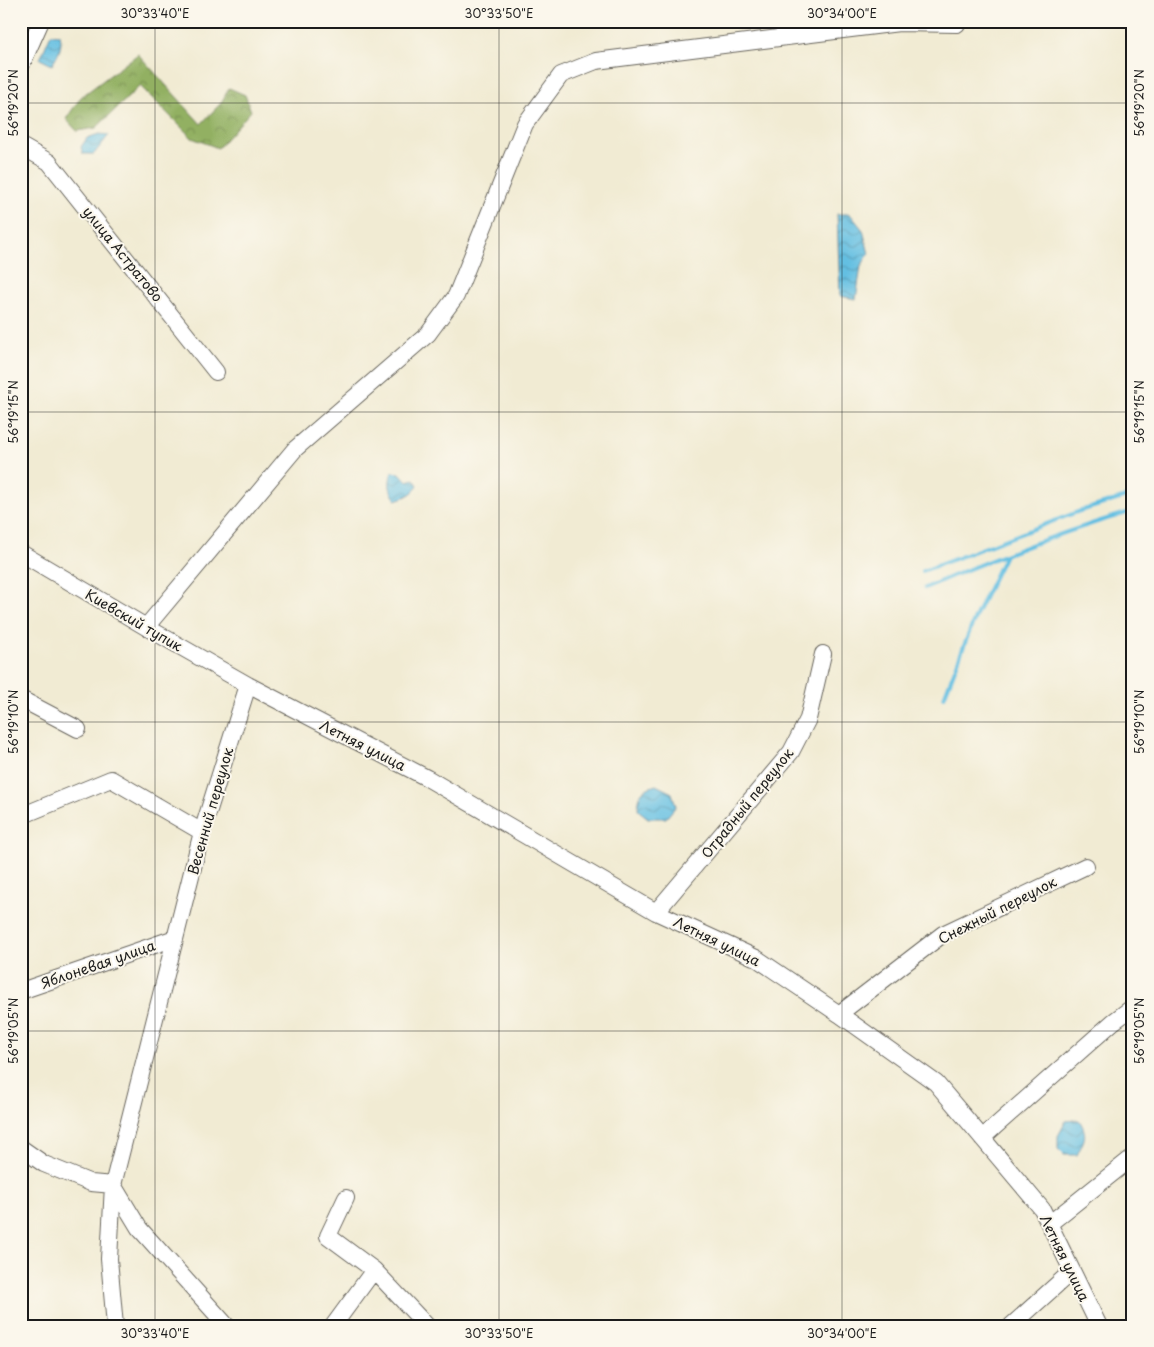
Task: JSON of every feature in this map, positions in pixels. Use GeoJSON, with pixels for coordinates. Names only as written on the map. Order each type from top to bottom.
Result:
{"type":"FeatureCollection","features":[{"type":"Feature","properties":{"kind":"street"},"geometry":{"type":"LineString","coordinates":[[21,66],[41,21]]}},
{"type":"Feature","properties":{"kind":"street"},"geometry":{"type":"LineString","coordinates":[[146,627],[295,449],[428,334],[456,296],[525,124],[562,75],[596,61],[899,23],[957,24]]}},
{"type":"Feature","properties":{"kind":"street","name":"улица Астратово"},"geometry":{"type":"LineString","coordinates":[[21,146],[49,162],[216,372]]}},
{"type":"Feature","properties":{"kind":"street","name":"Киевский тупик"},"geometry":{"type":"LineString","coordinates":[[21,553],[252,687]]}},
{"type":"Feature","properties":{"kind":"street","name":"Отрадный переулок"},"geometry":{"type":"LineString","coordinates":[[656,912],[791,752],[808,719],[823,654]]}},
{"type":"Feature","properties":{"kind":"street","name":"Весенний переулок"},"geometry":{"type":"LineString","coordinates":[[116,1326],[109,1259],[113,1185],[202,832],[252,687]]}},
{"type":"Feature","properties":{"kind":"street","name":"Летняя улица"},"geometry":{"type":"LineString","coordinates":[[252,687],[428,778],[656,912],[756,958],[936,1083],[1042,1209],[1098,1326]]}},
{"type":"Feature","properties":{"kind":"street"},"geometry":{"type":"LineString","coordinates":[[21,699],[78,729]]}},
{"type":"Feature","properties":{"kind":"street"},"geometry":{"type":"LineString","coordinates":[[21,816],[111,779],[202,832]]}},
{"type":"Feature","properties":{"kind":"street","name":"Снежный переулок"},"geometry":{"type":"LineString","coordinates":[[839,1014],[943,934],[1086,866]]}},
{"type":"Feature","properties":{"kind":"street","name":"Яблоневая улица"},"geometry":{"type":"LineString","coordinates":[[21,991],[175,938]]}},
{"type":"Feature","properties":{"kind":"street"},"geometry":{"type":"LineString","coordinates":[[982,1138],[1113,1022],[1133,1007]]}},
{"type":"Feature","properties":{"kind":"street"},"geometry":{"type":"LineString","coordinates":[[21,1148],[44,1164],[90,1183],[113,1185],[138,1228],[227,1326]]}},
{"type":"Feature","properties":{"kind":"street"},"geometry":{"type":"LineString","coordinates":[[1049,1224],[1133,1157]]}},
{"type":"Feature","properties":{"kind":"street"},"geometry":{"type":"LineString","coordinates":[[346,1198],[328,1236],[374,1270],[427,1326]]}},
{"type":"Feature","properties":{"kind":"street"},"geometry":{"type":"LineString","coordinates":[[332,1326],[374,1270]]}},
{"type":"Feature","properties":{"kind":"street"},"geometry":{"type":"LineString","coordinates":[[1011,1326],[1072,1271]]}},
{"type":"Feature","properties":{"kind":"green space"},"geometry":{"type":"Polygon","coordinates":[[[138,54],[201,124],[221,103],[229,88],[245,95],[251,111],[218,148],[192,138],[140,86],[96,128],[77,131],[66,119],[81,97],[138,54]]]}},
{"type":"Feature","properties":{"kind":"water"},"geometry":{"type":"Polygon","coordinates":[[[51,34],[60,35],[61,39],[59,51],[52,65],[40,59],[51,34]]]}},
{"type":"Feature","properties":{"kind":"water"},"geometry":{"type":"Polygon","coordinates":[[[99,134],[109,135],[94,154],[83,154],[81,147],[87,138],[99,134]]]}},
{"type":"Feature","properties":{"kind":"water"},"geometry":{"type":"Polygon","coordinates":[[[837,214],[850,214],[863,230],[869,254],[861,266],[856,299],[840,296],[837,214]]]}},
{"type":"Feature","properties":{"kind":"water"},"geometry":{"type":"Polygon","coordinates":[[[392,472],[400,473],[407,481],[414,479],[418,485],[414,491],[396,500],[390,486],[392,472]]]}},
{"type":"Feature","properties":{"kind":"water"},"geometry":{"type":"Polygon","coordinates":[[[656,785],[672,793],[676,806],[666,818],[648,818],[638,810],[641,793],[656,785]]]}},
{"type":"Feature","properties":{"kind":"water"},"geometry":{"type":"Polygon","coordinates":[[[1079,1120],[1082,1125],[1085,1134],[1084,1138],[1077,1155],[1064,1155],[1058,1149],[1058,1136],[1066,1121],[1079,1120]]]}},
{"type":"Feature","properties":{"kind":"waterway"},"geometry":{"type":"LineString","coordinates":[[923,571],[1080,511],[1133,495]]}},
{"type":"Feature","properties":{"kind":"waterway"},"geometry":{"type":"LineString","coordinates":[[925,588],[1028,546],[1133,511]]}},
{"type":"Feature","properties":{"kind":"waterway"},"geometry":{"type":"LineString","coordinates":[[944,697],[976,615],[1005,555]]}}]}
